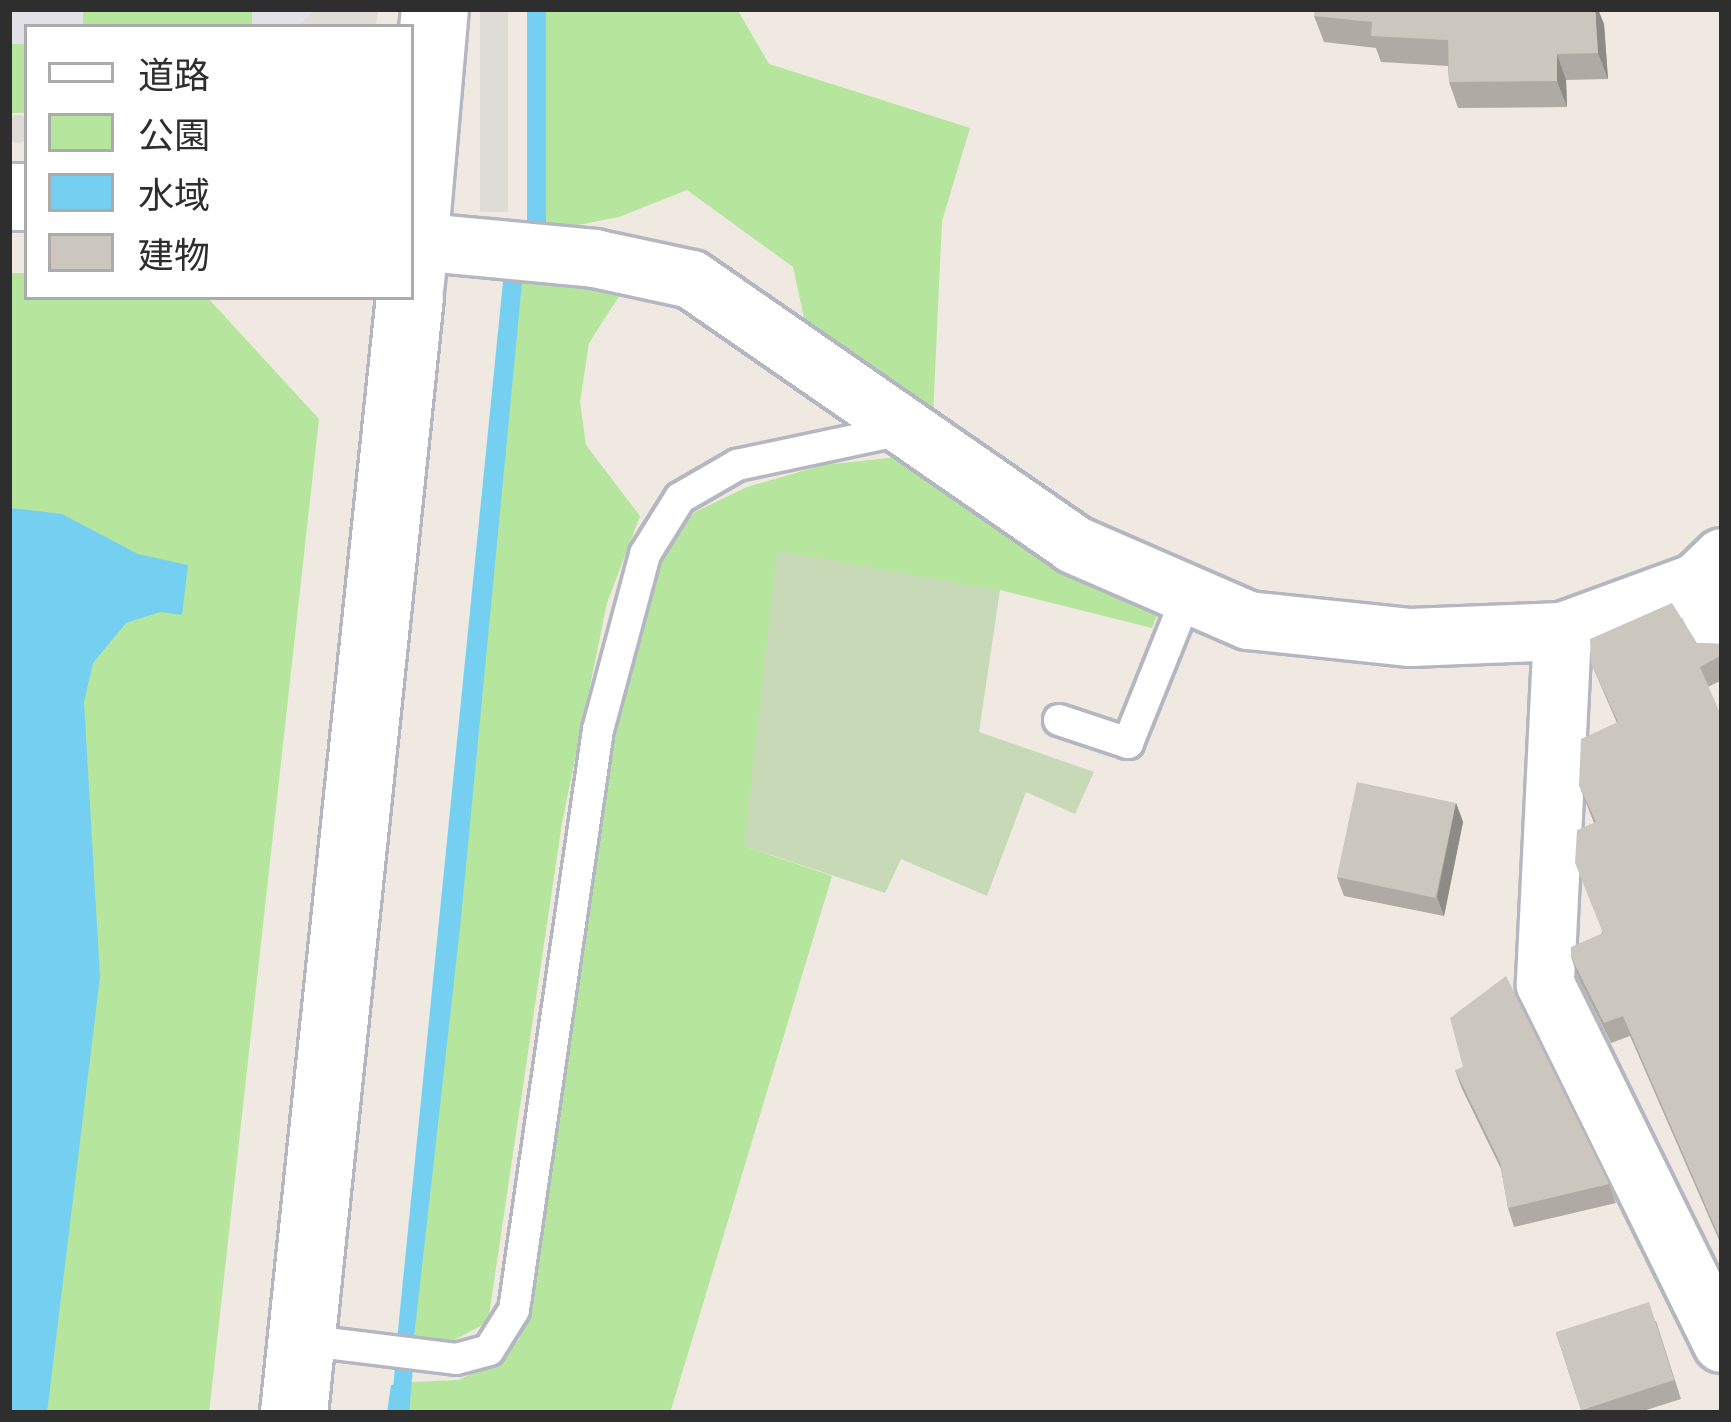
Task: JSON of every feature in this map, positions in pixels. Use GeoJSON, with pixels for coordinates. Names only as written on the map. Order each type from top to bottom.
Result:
{"type":"FeatureCollection","features":[{"type":"Feature","properties":{"kind":"street"},"geometry":{"type":"LineString","coordinates":[[414,230],[435,9]]}},
{"type":"Feature","properties":{"kind":"street"},"geometry":{"type":"LineString","coordinates":[[414,241],[594,258],[691,279],[1072,544],[1186,599],[1248,620],[1410,637],[1562,631],[1709,569],[1722,635]]}},
{"type":"Feature","properties":{"kind":"street"},"geometry":{"type":"LineString","coordinates":[[294,1413],[407,300]]}},
{"type":"Feature","properties":{"kind":"street"},"geometry":{"type":"LineString","coordinates":[[1562,631],[1545,984],[1722,1343]]}},
{"type":"Feature","properties":{"kind":"lane"},"geometry":{"type":"LineString","coordinates":[[302,1340],[456,1359],[489,1350],[514,1310],[598,730],[645,554],[680,498],[737,464],[908,429]]}},
{"type":"Feature","properties":{"kind":"lane"},"geometry":{"type":"LineString","coordinates":[[1059,720],[1128,743],[1186,599]]}},
{"type":"Feature","properties":{"kind":"shaded area"},"geometry":{"type":"Polygon","coordinates":[[[9,9],[316,9],[299,24],[24,24],[24,113],[9,113],[9,9]]]}},
{"type":"Feature","properties":{"kind":"shaded area"},"geometry":{"type":"Polygon","coordinates":[[[316,9],[379,9],[376,24],[299,24],[316,9]]]}},
{"type":"Feature","properties":{"kind":"shaded area"},"geometry":{"type":"Polygon","coordinates":[[[480,9],[508,9],[508,212],[480,212],[480,9]]]}},
{"type":"Feature","properties":{"kind":"shaded area"},"geometry":{"type":"Polygon","coordinates":[[[13,116],[23,116],[24,141],[13,142],[5,134],[5,124],[13,116]]]}},
{"type":"Feature","properties":{"kind":"green space"},"geometry":{"type":"Polygon","coordinates":[[[83,9],[252,9],[252,24],[83,24],[83,9]]]}},
{"type":"Feature","properties":{"kind":"green space"},"geometry":{"type":"Polygon","coordinates":[[[546,9],[737,9],[769,64],[970,128],[942,221],[933,415],[806,327],[793,267],[687,190],[619,217],[526,235],[546,9]]]}},
{"type":"Feature","properties":{"kind":"green space"},"geometry":{"type":"Polygon","coordinates":[[[9,44],[24,44],[24,113],[9,113],[9,44]]]}},
{"type":"Feature","properties":{"kind":"green space"},"geometry":{"type":"Polygon","coordinates":[[[9,273],[24,273],[24,300],[210,300],[319,419],[209,1413],[9,1413],[9,273]]]}},
{"type":"Feature","properties":{"kind":"green space"},"geometry":{"type":"Polygon","coordinates":[[[523,273],[627,284],[589,343],[580,402],[586,445],[640,516],[607,603],[562,823],[488,1322],[454,1340],[414,1338],[523,273]]]}},
{"type":"Feature","properties":{"kind":"green space"},"geometry":{"type":"Polygon","coordinates":[[[898,457],[1160,608],[1152,628],[1000,590],[744,846],[832,876],[670,1413],[406,1413],[410,1382],[458,1380],[492,1365],[519,1340],[539,1257],[612,752],[650,593],[670,542],[695,512],[747,487],[823,465],[898,457]]]}},
{"type":"Feature","properties":{"kind":"green space"},"geometry":{"type":"Polygon","coordinates":[[[777,551],[1000,590],[979,732],[1094,772],[1075,814],[1026,792],[987,896],[901,859],[885,893],[744,846],[777,551]]]}},
{"type":"Feature","properties":{"kind":"water"},"geometry":{"type":"Polygon","coordinates":[[[527,9],[546,9],[546,234],[527,234],[527,9]]]}},
{"type":"Feature","properties":{"kind":"water"},"geometry":{"type":"Polygon","coordinates":[[[504,272],[523,273],[460,928],[414,1338],[397,1340],[504,272]]]}},
{"type":"Feature","properties":{"kind":"water"},"geometry":{"type":"Polygon","coordinates":[[[11,508],[62,514],[138,554],[188,565],[182,615],[160,612],[126,623],[93,663],[84,702],[100,977],[47,1413],[9,1413],[11,508]]]}},
{"type":"Feature","properties":{"kind":"water"},"geometry":{"type":"Polygon","coordinates":[[[410,1382],[406,1413],[387,1413],[391,1385],[410,1382]]]}},
{"type":"Feature","properties":{"kind":"building"},"geometry":{"type":"Polygon","coordinates":[[[1315,9],[1595,9],[1598,53],[1557,54],[1557,81],[1449,82],[1448,40],[1371,36],[1372,22],[1314,16],[1315,9]]]}},
{"type":"Feature","properties":{"kind":"building"},"geometry":{"type":"Polygon","coordinates":[[[1672,603],[1697,643],[1722,644],[1722,655],[1700,667],[1722,718],[1722,1243],[1623,1016],[1604,1023],[1571,957],[1571,947],[1603,933],[1575,863],[1577,830],[1596,822],[1579,785],[1581,739],[1618,722],[1591,663],[1590,639],[1672,603]]]}},
{"type":"Feature","properties":{"kind":"building"},"geometry":{"type":"Polygon","coordinates":[[[1357,782],[1456,803],[1436,898],[1337,877],[1357,782]]]}},
{"type":"Feature","properties":{"kind":"building"},"geometry":{"type":"Polygon","coordinates":[[[1506,976],[1609,1184],[1508,1208],[1500,1162],[1455,1070],[1463,1067],[1450,1018],[1506,976]]]}},
{"type":"Feature","properties":{"kind":"building"},"geometry":{"type":"Polygon","coordinates":[[[1649,1302],[1674,1380],[1581,1410],[1556,1332],[1649,1302]]]}},
{"type":"Feature","properties":{"kind":"waterway"},"geometry":{"type":"LineString","coordinates":[[400,1413],[406,1345]]}}]}
